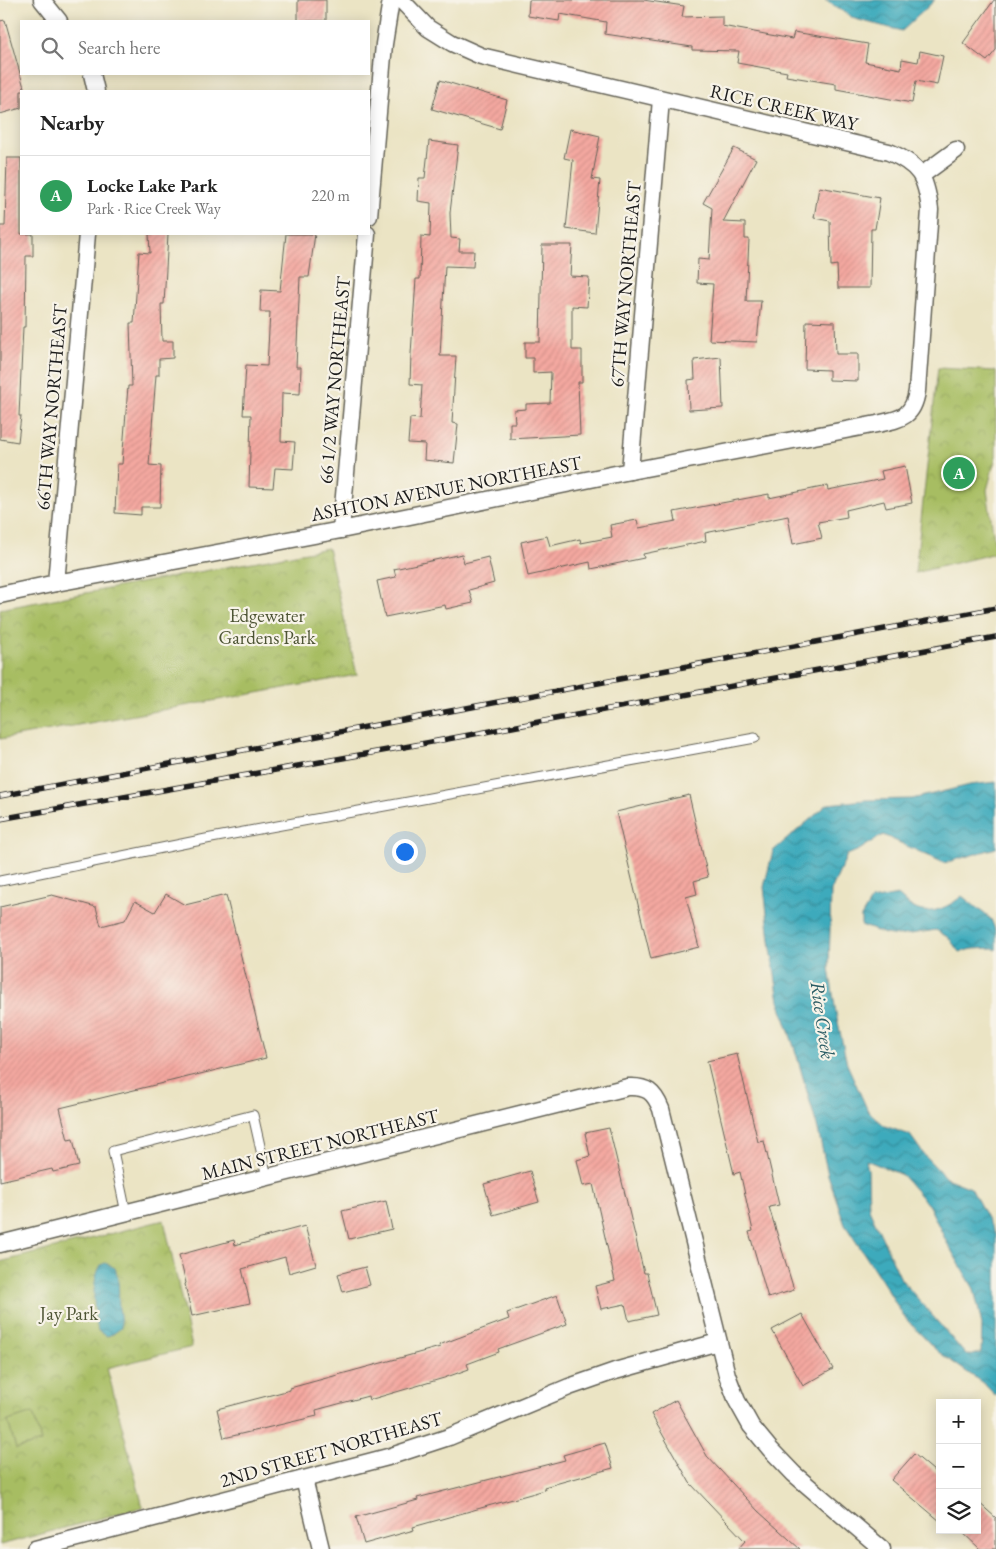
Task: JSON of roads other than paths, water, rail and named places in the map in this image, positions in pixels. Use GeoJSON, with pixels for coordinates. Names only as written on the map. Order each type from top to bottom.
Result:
{"type":"FeatureCollection","features":[{"type":"Feature","properties":{"kind":"street"},"geometry":{"type":"LineString","coordinates":[[42,0],[58,20]]}},
{"type":"Feature","properties":{"kind":"street"},"geometry":{"type":"LineString","coordinates":[[370,205],[384,44],[391,0]]}},
{"type":"Feature","properties":{"kind":"street","name":"RICE CREEK WAY"},"geometry":{"type":"LineString","coordinates":[[401,0],[428,28],[452,43],[481,56],[889,152],[904,158],[922,175]]}},
{"type":"Feature","properties":{"kind":"street"},"geometry":{"type":"LineString","coordinates":[[92,75],[96,90]]}},
{"type":"Feature","properties":{"kind":"street","name":"67TH WAY NORTHEAST"},"geometry":{"type":"LineString","coordinates":[[630,472],[661,99]]}},
{"type":"Feature","properties":{"kind":"street"},"geometry":{"type":"LineString","coordinates":[[922,175],[956,150]]}},
{"type":"Feature","properties":{"kind":"street","name":"ASHTON AVENUE NORTHEAST"},"geometry":{"type":"LineString","coordinates":[[0,595],[341,530],[900,419],[911,410],[916,402],[917,392],[930,210],[927,189],[922,175]]}},
{"type":"Feature","properties":{"kind":"street","name":"66TH WAY NORTHEAST"},"geometry":{"type":"LineString","coordinates":[[56,583],[87,235]]}},
{"type":"Feature","properties":{"kind":"street","name":"66 1/2 WAY NORTHEAST"},"geometry":{"type":"LineString","coordinates":[[341,530],[367,235]]}},
{"type":"Feature","properties":{"kind":"street","name":"MAIN STREET NORTHEAST"},"geometry":{"type":"LineString","coordinates":[[0,1244],[628,1087],[640,1086],[649,1090],[657,1099],[661,1109],[718,1342]]}},
{"type":"Feature","properties":{"kind":"street"},"geometry":{"type":"LineString","coordinates":[[718,1342],[727,1375],[737,1400],[751,1426],[794,1474],[882,1549]]}},
{"type":"Feature","properties":{"kind":"street","name":"2ND STREET NORTHEAST"},"geometry":{"type":"LineString","coordinates":[[35,1549],[66,1545],[388,1457],[449,1437],[569,1387],[615,1371],[718,1342]]}},
{"type":"Feature","properties":{"kind":"street"},"geometry":{"type":"LineString","coordinates":[[304,1479],[321,1549]]}},
{"type":"Feature","properties":{"kind":"lane"},"geometry":{"type":"LineString","coordinates":[[0,881],[206,839],[754,738]]}},
{"type":"Feature","properties":{"kind":"lane"},"geometry":{"type":"LineString","coordinates":[[126,1213],[112,1151],[253,1114],[268,1177]]}},
{"type":"Feature","properties":{"kind":"water"},"geometry":{"type":"Polygon","coordinates":[[[825,0],[935,0],[902,31],[855,19],[825,0]]]}},
{"type":"Feature","properties":{"kind":"water","name":"Rice Creek"},"geometry":{"type":"Polygon","coordinates":[[[996,782],[996,848],[944,863],[883,835],[847,855],[831,891],[829,968],[847,1064],[868,1111],[885,1126],[910,1135],[925,1156],[946,1178],[971,1188],[996,1235],[996,1396],[984,1384],[937,1351],[904,1317],[845,1225],[828,1175],[818,1130],[779,1001],[764,887],[773,851],[828,804],[865,800],[912,799],[970,785],[996,782]],[[866,1160],[869,1209],[901,1279],[966,1355],[981,1353],[982,1325],[974,1289],[947,1243],[929,1206],[902,1175],[866,1160]]]}},
{"type":"Feature","properties":{"kind":"water"},"geometry":{"type":"Polygon","coordinates":[[[898,895],[912,907],[926,911],[945,907],[962,896],[991,919],[996,932],[996,950],[993,948],[973,949],[959,952],[949,938],[936,930],[898,936],[885,934],[861,925],[861,917],[871,900],[898,895]]]}},
{"type":"Feature","properties":{"kind":"water"},"geometry":{"type":"Polygon","coordinates":[[[105,1263],[115,1268],[117,1273],[121,1325],[121,1328],[107,1336],[98,1331],[94,1297],[95,1280],[101,1265],[105,1263]]]}},
{"type":"Feature","properties":{"kind":"railway"},"geometry":{"type":"LineString","coordinates":[[0,796],[996,608]]}},
{"type":"Feature","properties":{"kind":"railway"},"geometry":{"type":"LineString","coordinates":[[0,819],[410,746],[996,637]]}},
{"type":"Feature","properties":{"kind":"place","name":"Locke Lake Park"},"geometry":{"type":"Point","coordinates":[959,473]}},
{"type":"Feature","properties":{"kind":"park label","name":"Edgewater Gardens Park"},"geometry":{"type":"Point","coordinates":[267,626]}},
{"type":"Feature","properties":{"kind":"park label","name":"Jay Park"},"geometry":{"type":"Point","coordinates":[69,1313]}}]}
